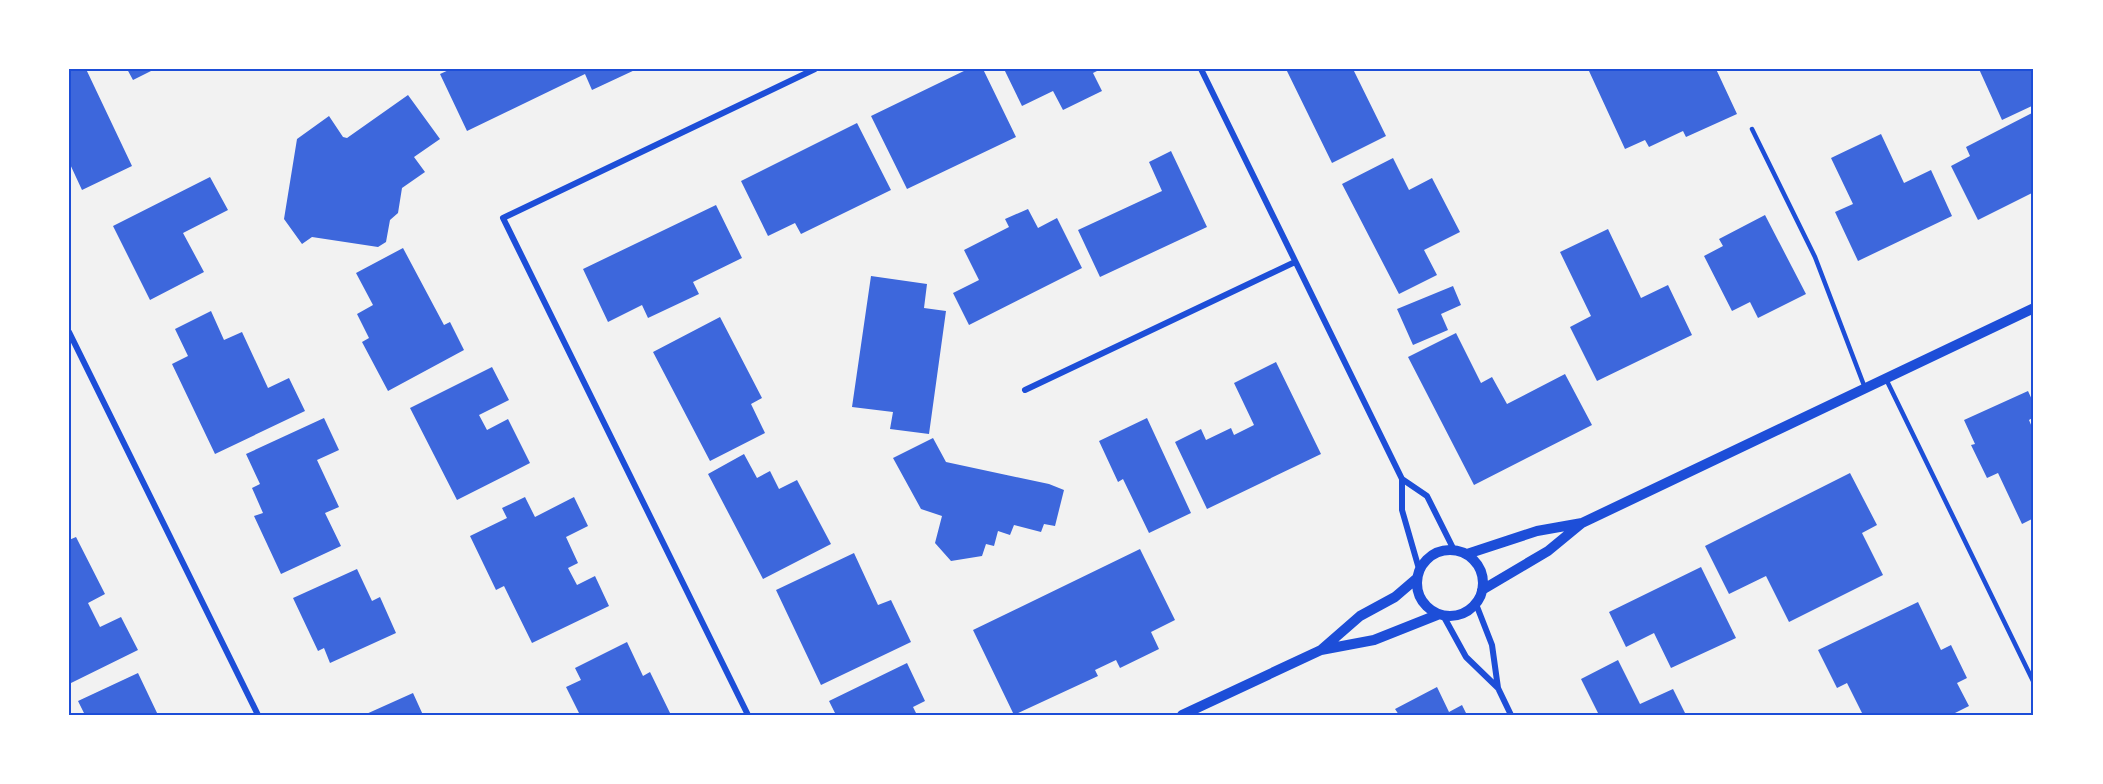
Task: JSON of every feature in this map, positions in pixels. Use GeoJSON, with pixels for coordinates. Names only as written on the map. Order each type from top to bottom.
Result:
{"type":"FeatureCollection","features":[{"type":"Feature","properties":{"kind":"street"},"geometry":{"type":"LineString","coordinates":[[748,715],[503,218],[815,69]]}},
{"type":"Feature","properties":{"kind":"street"},"geometry":{"type":"LineString","coordinates":[[1201,69],[1402,479],[1402,510],[1418,574],[1418,597],[1430,610],[1441,616],[1466,657],[1498,688]]}},
{"type":"Feature","properties":{"kind":"street"},"geometry":{"type":"LineString","coordinates":[[1025,390],[1295,262]]}},
{"type":"Feature","properties":{"kind":"street"},"geometry":{"type":"LineString","coordinates":[[1482,590],[1548,551],[1582,523],[2034,308]]}},
{"type":"Feature","properties":{"kind":"street"},"geometry":{"type":"LineString","coordinates":[[69,332],[258,715]]}},
{"type":"Feature","properties":{"kind":"street"},"geometry":{"type":"LineString","coordinates":[[1402,479],[1427,495],[1454,550]]}},
{"type":"Feature","properties":{"kind":"street"},"geometry":{"type":"LineString","coordinates":[[1321,650],[1360,616],[1395,597],[1434,554],[1454,550],[1467,554],[1537,531],[1582,523]]}},
{"type":"Feature","properties":{"kind":"street"},"geometry":{"type":"LineString","coordinates":[[1182,715],[1321,650],[1374,640],[1441,616],[1462,614],[1476,604],[1482,590],[1482,574],[1467,554]]}},
{"type":"Feature","properties":{"kind":"street"},"geometry":{"type":"LineString","coordinates":[[1476,604],[1492,645],[1498,688],[1511,715]]}},
{"type":"Feature","properties":{"kind":"lane"},"geometry":{"type":"LineString","coordinates":[[1752,129],[1815,257],[1865,388]]}},
{"type":"Feature","properties":{"kind":"lane"},"geometry":{"type":"LineString","coordinates":[[1886,379],[2034,683]]}},
{"type":"Feature","properties":{"kind":"building"},"geometry":{"type":"Polygon","coordinates":[[[69,69],[86,69],[132,166],[82,190],[69,162],[69,69]]]}},
{"type":"Feature","properties":{"kind":"building"},"geometry":{"type":"Polygon","coordinates":[[[127,69],[155,69],[133,80],[127,69]]]}},
{"type":"Feature","properties":{"kind":"building"},"geometry":{"type":"Polygon","coordinates":[[[451,69],[637,69],[592,90],[585,74],[467,131],[440,74],[451,69]]]}},
{"type":"Feature","properties":{"kind":"building"},"geometry":{"type":"Polygon","coordinates":[[[968,69],[983,69],[1016,137],[907,189],[871,116],[968,69]]]}},
{"type":"Feature","properties":{"kind":"building"},"geometry":{"type":"Polygon","coordinates":[[[1004,69],[1101,69],[1093,73],[1102,91],[1063,110],[1053,91],[1022,106],[1004,69]]]}},
{"type":"Feature","properties":{"kind":"building"},"geometry":{"type":"Polygon","coordinates":[[[1286,69],[1353,69],[1386,136],[1332,163],[1286,69]]]}},
{"type":"Feature","properties":{"kind":"building"},"geometry":{"type":"Polygon","coordinates":[[[1592,69],[1716,69],[1737,114],[1686,137],[1683,131],[1649,147],[1645,140],[1625,149],[1589,71],[1592,69]]]}},
{"type":"Feature","properties":{"kind":"building"},"geometry":{"type":"Polygon","coordinates":[[[1979,69],[2031,69],[2034,76],[2034,105],[2002,120],[1979,69]]]}},
{"type":"Feature","properties":{"kind":"building"},"geometry":{"type":"Polygon","coordinates":[[[408,95],[440,139],[414,157],[425,172],[402,188],[398,213],[390,220],[386,242],[378,247],[312,237],[302,244],[284,219],[297,139],[329,116],[343,137],[347,138],[408,95]]]}},
{"type":"Feature","properties":{"kind":"building"},"geometry":{"type":"Polygon","coordinates":[[[2032,113],[2034,192],[1978,220],[1951,166],[1970,156],[1966,147],[2032,113]]]}},
{"type":"Feature","properties":{"kind":"building"},"geometry":{"type":"Polygon","coordinates":[[[857,123],[891,190],[801,234],[795,223],[768,236],[741,181],[857,123]]]}},
{"type":"Feature","properties":{"kind":"building"},"geometry":{"type":"Polygon","coordinates":[[[1881,134],[1904,183],[1931,170],[1952,216],[1858,261],[1835,212],[1853,204],[1831,158],[1881,134]]]}},
{"type":"Feature","properties":{"kind":"building"},"geometry":{"type":"Polygon","coordinates":[[[1171,151],[1207,227],[1100,277],[1078,230],[1162,191],[1149,162],[1171,151]]]}},
{"type":"Feature","properties":{"kind":"building"},"geometry":{"type":"Polygon","coordinates":[[[1393,158],[1409,190],[1432,178],[1460,232],[1424,250],[1437,275],[1399,294],[1342,184],[1393,158]]]}},
{"type":"Feature","properties":{"kind":"building"},"geometry":{"type":"Polygon","coordinates":[[[210,177],[228,210],[183,233],[204,272],[150,300],[113,226],[210,177]]]}},
{"type":"Feature","properties":{"kind":"building"},"geometry":{"type":"Polygon","coordinates":[[[716,205],[742,258],[693,282],[699,294],[648,318],[642,305],[608,322],[583,269],[716,205]]]}},
{"type":"Feature","properties":{"kind":"building"},"geometry":{"type":"Polygon","coordinates":[[[1028,209],[1038,228],[1057,218],[1082,268],[969,325],[953,293],[979,280],[964,250],[1009,227],[1005,219],[1028,209]]]}},
{"type":"Feature","properties":{"kind":"building"},"geometry":{"type":"Polygon","coordinates":[[[1765,215],[1806,294],[1758,318],[1750,302],[1732,311],[1704,256],[1723,246],[1719,239],[1765,215]]]}},
{"type":"Feature","properties":{"kind":"building"},"geometry":{"type":"Polygon","coordinates":[[[1608,229],[1641,298],[1668,285],[1692,335],[1597,381],[1570,327],[1591,316],[1560,252],[1608,229]]]}},
{"type":"Feature","properties":{"kind":"building"},"geometry":{"type":"Polygon","coordinates":[[[403,248],[444,325],[450,322],[464,350],[388,391],[362,342],[369,338],[357,314],[373,305],[356,273],[403,248]]]}},
{"type":"Feature","properties":{"kind":"building"},"geometry":{"type":"Polygon","coordinates":[[[871,276],[927,284],[924,308],[946,311],[929,434],[890,429],[893,412],[852,407],[871,276]]]}},
{"type":"Feature","properties":{"kind":"building"},"geometry":{"type":"Polygon","coordinates":[[[1453,286],[1461,305],[1441,314],[1448,330],[1413,345],[1397,309],[1453,286]]]}},
{"type":"Feature","properties":{"kind":"building"},"geometry":{"type":"Polygon","coordinates":[[[211,311],[224,340],[242,332],[268,388],[289,378],[305,411],[215,454],[172,364],[188,356],[175,329],[211,311]]]}},
{"type":"Feature","properties":{"kind":"building"},"geometry":{"type":"Polygon","coordinates":[[[720,317],[762,398],[751,404],[765,433],[710,461],[653,352],[720,317]]]}},
{"type":"Feature","properties":{"kind":"building"},"geometry":{"type":"Polygon","coordinates":[[[1456,333],[1481,383],[1492,377],[1507,404],[1565,374],[1592,425],[1474,485],[1408,357],[1456,333]]]}},
{"type":"Feature","properties":{"kind":"building"},"geometry":{"type":"Polygon","coordinates":[[[1276,362],[1321,454],[1207,509],[1175,442],[1201,429],[1206,440],[1231,428],[1234,435],[1254,425],[1234,383],[1276,362]]]}},
{"type":"Feature","properties":{"kind":"building"},"geometry":{"type":"Polygon","coordinates":[[[492,367],[509,400],[479,415],[487,430],[508,419],[530,463],[457,500],[410,408],[492,367]]]}},
{"type":"Feature","properties":{"kind":"building"},"geometry":{"type":"Polygon","coordinates":[[[2028,391],[2034,404],[2034,417],[2029,420],[2034,432],[2034,518],[2022,524],[1998,473],[1987,478],[1971,445],[1975,444],[1964,420],[2028,391]]]}},
{"type":"Feature","properties":{"kind":"building"},"geometry":{"type":"Polygon","coordinates":[[[324,418],[339,450],[317,460],[339,507],[325,513],[341,546],[281,574],[254,516],[263,513],[252,488],[260,484],[246,454],[324,418]]]}},
{"type":"Feature","properties":{"kind":"building"},"geometry":{"type":"Polygon","coordinates":[[[1147,418],[1191,513],[1149,533],[1123,479],[1118,482],[1099,441],[1147,418]]]}},
{"type":"Feature","properties":{"kind":"building"},"geometry":{"type":"Polygon","coordinates":[[[933,438],[946,462],[1049,484],[1064,490],[1055,526],[1044,524],[1041,532],[1014,525],[1010,535],[998,531],[994,546],[986,544],[982,556],[951,561],[935,543],[942,516],[921,509],[893,458],[933,438]]]}},
{"type":"Feature","properties":{"kind":"building"},"geometry":{"type":"Polygon","coordinates":[[[744,454],[757,478],[770,471],[779,489],[797,480],[831,544],[763,579],[708,474],[744,454]]]}},
{"type":"Feature","properties":{"kind":"building"},"geometry":{"type":"Polygon","coordinates":[[[1850,473],[1877,525],[1862,533],[1883,575],[1789,622],[1766,576],[1729,594],[1705,546],[1850,473]]]}},
{"type":"Feature","properties":{"kind":"building"},"geometry":{"type":"Polygon","coordinates":[[[525,497],[535,517],[574,497],[588,526],[566,537],[578,563],[568,568],[577,585],[595,576],[609,606],[532,643],[504,586],[496,590],[470,536],[507,518],[502,508],[525,497]]]}},
{"type":"Feature","properties":{"kind":"building"},"geometry":{"type":"Polygon","coordinates":[[[76,537],[105,594],[88,603],[100,627],[121,617],[138,650],[69,684],[69,540],[76,537]]]}},
{"type":"Feature","properties":{"kind":"building"},"geometry":{"type":"Polygon","coordinates":[[[1140,549],[1175,620],[1151,632],[1159,649],[1120,668],[1116,660],[1095,670],[1098,676],[1014,715],[973,630],[1140,549]]]}},
{"type":"Feature","properties":{"kind":"building"},"geometry":{"type":"Polygon","coordinates":[[[854,553],[878,605],[891,600],[911,642],[821,685],[776,590],[854,553]]]}},
{"type":"Feature","properties":{"kind":"building"},"geometry":{"type":"Polygon","coordinates":[[[1701,567],[1736,638],[1671,668],[1654,633],[1626,647],[1609,612],[1701,567]]]}},
{"type":"Feature","properties":{"kind":"building"},"geometry":{"type":"Polygon","coordinates":[[[357,569],[372,601],[380,597],[396,633],[330,663],[324,648],[318,651],[293,598],[357,569]]]}},
{"type":"Feature","properties":{"kind":"building"},"geometry":{"type":"Polygon","coordinates":[[[1918,602],[1941,650],[1951,645],[1967,678],[1957,683],[1969,706],[1951,715],[1863,715],[1847,683],[1837,688],[1818,650],[1918,602]]]}},
{"type":"Feature","properties":{"kind":"building"},"geometry":{"type":"Polygon","coordinates":[[[627,642],[643,676],[650,672],[671,715],[580,715],[566,687],[581,680],[575,668],[627,642]]]}},
{"type":"Feature","properties":{"kind":"building"},"geometry":{"type":"Polygon","coordinates":[[[1618,660],[1640,704],[1673,689],[1686,715],[1599,715],[1581,679],[1618,660]]]}},
{"type":"Feature","properties":{"kind":"building"},"geometry":{"type":"Polygon","coordinates":[[[907,663],[925,701],[913,707],[917,715],[836,715],[829,701],[907,663]]]}},
{"type":"Feature","properties":{"kind":"building"},"geometry":{"type":"Polygon","coordinates":[[[138,673],[158,715],[85,715],[78,701],[138,673]]]}},
{"type":"Feature","properties":{"kind":"building"},"geometry":{"type":"Polygon","coordinates":[[[1437,687],[1449,712],[1462,705],[1467,715],[1399,715],[1395,709],[1437,687]]]}},
{"type":"Feature","properties":{"kind":"building"},"geometry":{"type":"Polygon","coordinates":[[[413,693],[423,715],[364,715],[413,693]]]}}]}
